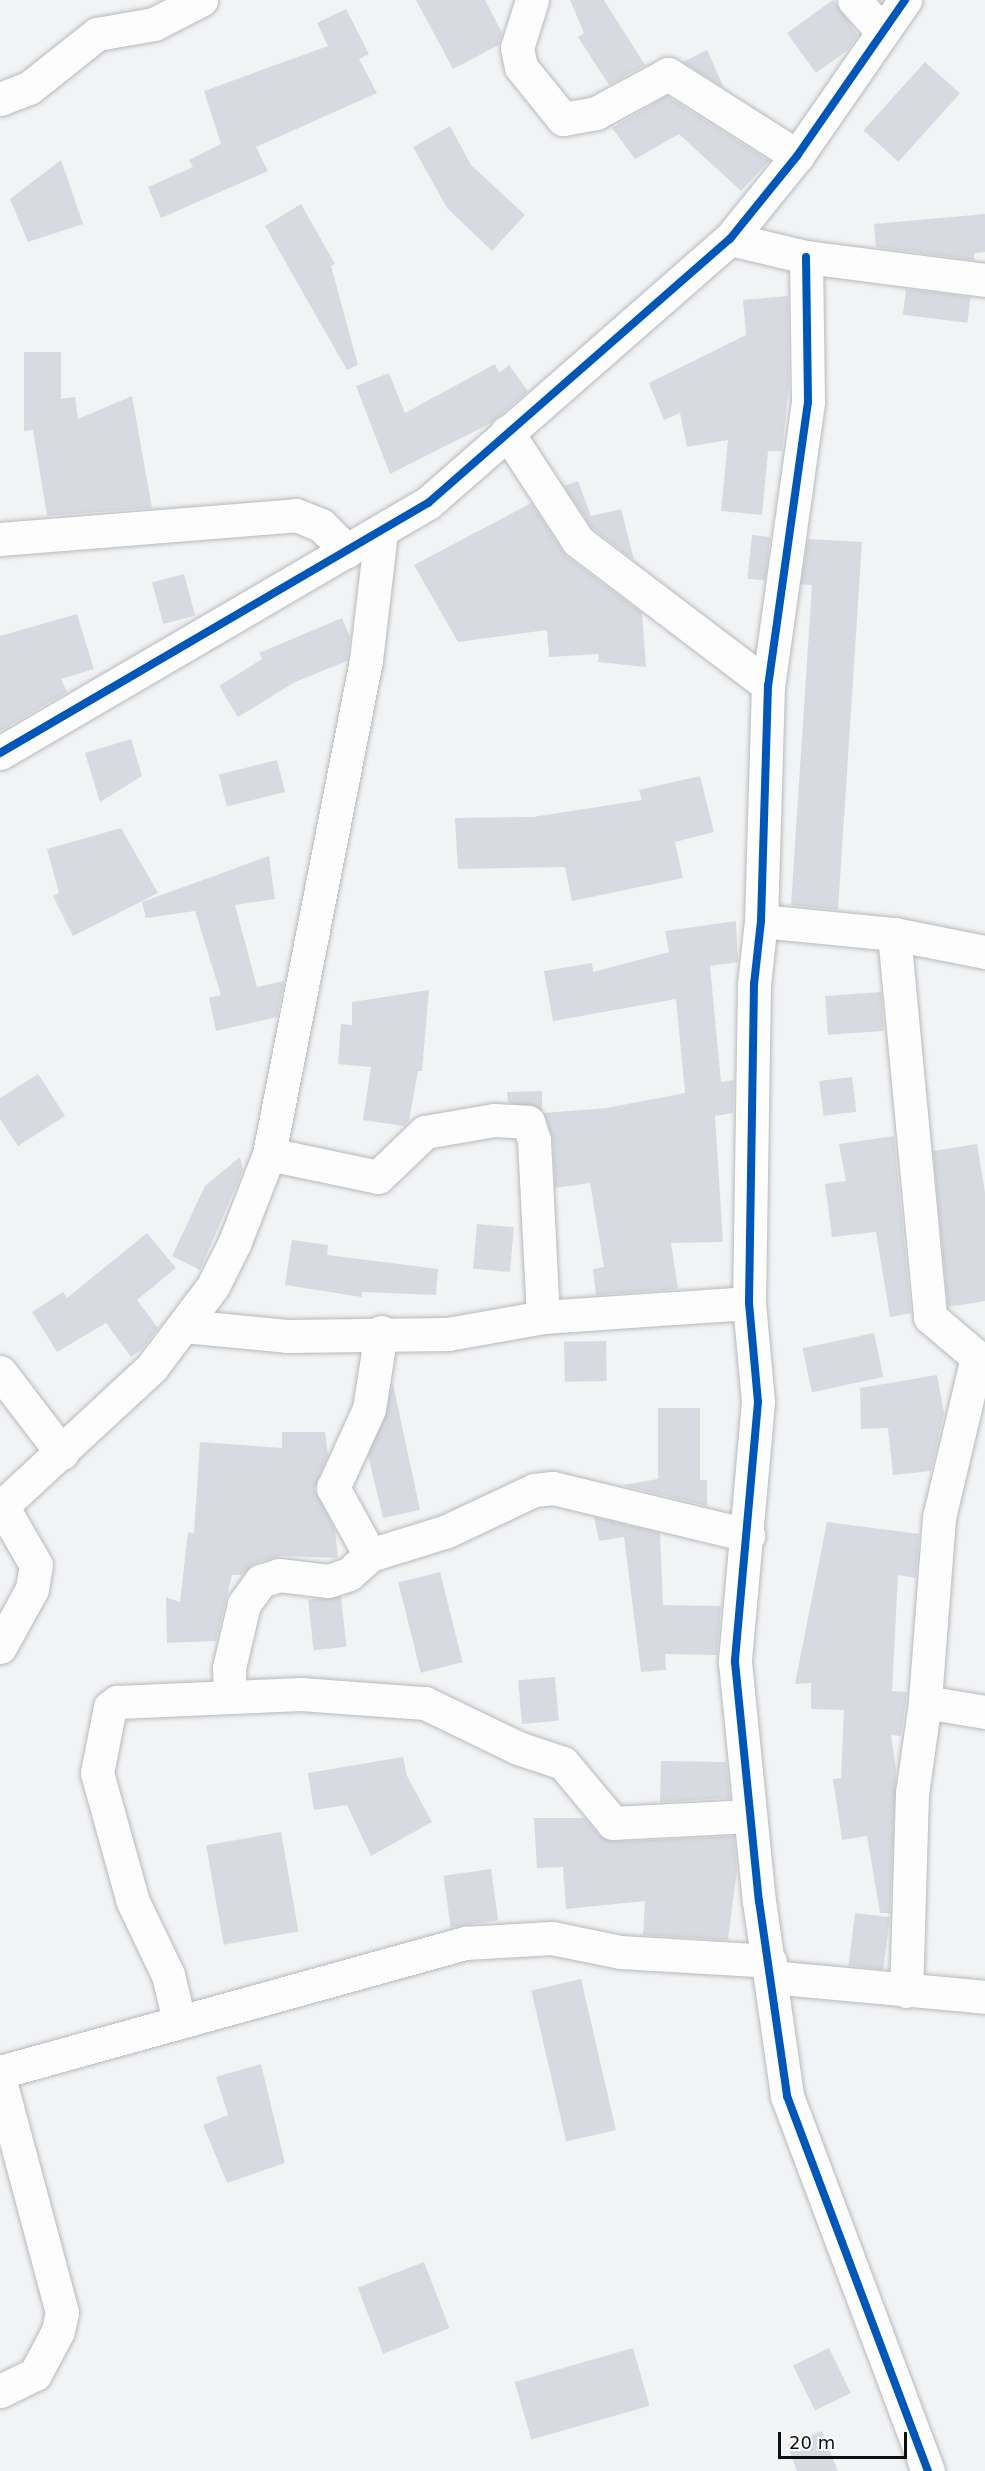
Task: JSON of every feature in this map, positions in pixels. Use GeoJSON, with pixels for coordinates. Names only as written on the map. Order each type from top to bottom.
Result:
{"type":"FeatureCollection","features":[{"type":"Feature","properties":{"kind":"street"},"geometry":{"type":"LineString","coordinates":[[0,99],[29,88],[97,34],[154,24],[201,0]]}},
{"type":"Feature","properties":{"kind":"street"},"geometry":{"type":"LineString","coordinates":[[532,0],[517,48],[521,67],[563,119],[596,113],[668,74],[797,156]]}},
{"type":"Feature","properties":{"kind":"street"},"geometry":{"type":"LineString","coordinates":[[854,0],[882,31]]}},
{"type":"Feature","properties":{"kind":"street"},"geometry":{"type":"LineString","coordinates":[[0,753],[428,503],[730,238],[797,156],[905,0]]}},
{"type":"Feature","properties":{"kind":"street"},"geometry":{"type":"LineString","coordinates":[[730,238],[806,257],[985,280]]}},
{"type":"Feature","properties":{"kind":"street"},"geometry":{"type":"LineString","coordinates":[[806,257],[808,402],[768,685],[761,921],[754,984],[749,1303],[758,1402],[735,1662],[748,1816],[787,2096],[927,2471]]}},
{"type":"Feature","properties":{"kind":"street"},"geometry":{"type":"LineString","coordinates":[[507,432],[578,541],[768,685]]}},
{"type":"Feature","properties":{"kind":"street"},"geometry":{"type":"LineString","coordinates":[[0,539],[296,516],[321,525],[347,551]]}},
{"type":"Feature","properties":{"kind":"street"},"geometry":{"type":"LineString","coordinates":[[0,1647],[32,1589],[36,1565],[1,1507],[120,1402],[184,1326],[234,1244],[269,1154],[366,660],[381,532]]}},
{"type":"Feature","properties":{"kind":"street"},"geometry":{"type":"LineString","coordinates":[[761,921],[894,933],[985,952]]}},
{"type":"Feature","properties":{"kind":"street"},"geometry":{"type":"LineString","coordinates":[[894,933],[930,1317],[977,1357],[939,1518],[925,1702],[912,1793],[906,1991]]}},
{"type":"Feature","properties":{"kind":"street"},"geometry":{"type":"LineString","coordinates":[[269,1154],[378,1177],[425,1132],[494,1120],[528,1122],[534,1140],[543,1317]]}},
{"type":"Feature","properties":{"kind":"street"},"geometry":{"type":"LineString","coordinates":[[184,1326],[287,1336],[381,1332],[448,1334],[543,1317],[749,1303]]}},
{"type":"Feature","properties":{"kind":"street"},"geometry":{"type":"LineString","coordinates":[[370,1555],[333,1488],[369,1409],[381,1332]]}},
{"type":"Feature","properties":{"kind":"street"},"geometry":{"type":"LineString","coordinates":[[0,1372],[62,1453]]}},
{"type":"Feature","properties":{"kind":"street"},"geometry":{"type":"LineString","coordinates":[[230,1697],[229,1668],[244,1604],[261,1581],[279,1575],[328,1581],[349,1574],[370,1555],[447,1531],[543,1488],[748,1535]]}},
{"type":"Feature","properties":{"kind":"street"},"geometry":{"type":"LineString","coordinates":[[180,2021],[168,1975],[133,1902],[96,1766],[112,1705],[301,1694],[425,1703],[518,1748],[563,1762],[605,1816],[626,1826],[748,1816]]}},
{"type":"Feature","properties":{"kind":"street"},"geometry":{"type":"LineString","coordinates":[[925,1702],[985,1712]]}},
{"type":"Feature","properties":{"kind":"street"},"geometry":{"type":"LineString","coordinates":[[0,2072],[465,1943],[552,1938],[620,1952],[771,1969],[858,1981],[906,1991],[985,1997]]}},
{"type":"Feature","properties":{"kind":"street"},"geometry":{"type":"LineString","coordinates":[[0,2081],[62,2312],[58,2331],[36,2374],[0,2391]]}},
{"type":"Feature","properties":{"kind":"building"},"geometry":{"type":"Polygon","coordinates":[[[416,0],[485,0],[502,33],[499,45],[453,69],[416,0]]]}},
{"type":"Feature","properties":{"kind":"building"},"geometry":{"type":"Polygon","coordinates":[[[570,0],[604,0],[645,65],[609,85],[578,37],[584,33],[570,0]]]}},
{"type":"Feature","properties":{"kind":"building"},"geometry":{"type":"Polygon","coordinates":[[[833,0],[858,35],[848,50],[816,73],[787,33],[833,0]]]}},
{"type":"Feature","properties":{"kind":"building"},"geometry":{"type":"Polygon","coordinates":[[[346,9],[369,54],[359,59],[377,93],[256,147],[268,171],[161,218],[148,187],[193,167],[189,160],[221,144],[204,91],[328,46],[317,23],[346,9]]]}},
{"type":"Feature","properties":{"kind":"building"},"geometry":{"type":"Polygon","coordinates":[[[707,50],[724,88],[683,62],[707,50]]]}},
{"type":"Feature","properties":{"kind":"building"},"geometry":{"type":"Polygon","coordinates":[[[925,62],[960,93],[898,162],[863,130],[925,62]]]}},
{"type":"Feature","properties":{"kind":"building"},"geometry":{"type":"Polygon","coordinates":[[[667,96],[769,161],[741,191],[679,134],[635,159],[612,128],[667,96]]]}},
{"type":"Feature","properties":{"kind":"building"},"geometry":{"type":"Polygon","coordinates":[[[450,126],[471,165],[525,215],[492,251],[447,208],[413,147],[450,126]]]}},
{"type":"Feature","properties":{"kind":"building"},"geometry":{"type":"Polygon","coordinates":[[[61,160],[83,224],[28,242],[10,199],[61,160]]]}},
{"type":"Feature","properties":{"kind":"building"},"geometry":{"type":"Polygon","coordinates":[[[301,204],[335,264],[331,266],[358,365],[347,370],[265,226],[301,204]]]}},
{"type":"Feature","properties":{"kind":"building"},"geometry":{"type":"Polygon","coordinates":[[[985,214],[985,252],[974,253],[974,260],[876,247],[874,224],[985,214]]]}},
{"type":"Feature","properties":{"kind":"building"},"geometry":{"type":"Polygon","coordinates":[[[906,289],[971,297],[967,323],[903,315],[906,289]]]}},
{"type":"Feature","properties":{"kind":"building"},"geometry":{"type":"Polygon","coordinates":[[[788,296],[789,386],[782,451],[768,451],[762,515],[721,511],[728,440],[687,447],[680,413],[664,420],[649,383],[746,335],[743,300],[788,296]]]}},
{"type":"Feature","properties":{"kind":"building"},"geometry":{"type":"Polygon","coordinates":[[[24,352],[61,352],[61,399],[75,397],[78,419],[132,396],[152,508],[47,516],[33,430],[24,431],[24,352]]]}},
{"type":"Feature","properties":{"kind":"building"},"geometry":{"type":"Polygon","coordinates":[[[495,364],[499,373],[509,365],[528,391],[491,423],[390,474],[356,386],[389,373],[405,413],[495,364]]]}},
{"type":"Feature","properties":{"kind":"building"},"geometry":{"type":"Polygon","coordinates":[[[578,481],[591,516],[621,509],[634,560],[592,528],[564,486],[578,481]]]}},
{"type":"Feature","properties":{"kind":"building"},"geometry":{"type":"Polygon","coordinates":[[[531,503],[566,556],[642,613],[646,667],[598,662],[599,654],[549,657],[547,630],[458,642],[414,565],[531,503]]]}},
{"type":"Feature","properties":{"kind":"building"},"geometry":{"type":"Polygon","coordinates":[[[752,535],[770,537],[765,581],[747,579],[752,535]]]}},
{"type":"Feature","properties":{"kind":"building"},"geometry":{"type":"Polygon","coordinates":[[[808,539],[862,542],[838,910],[791,905],[812,585],[801,584],[808,539]]]}},
{"type":"Feature","properties":{"kind":"building"},"geometry":{"type":"Polygon","coordinates":[[[184,574],[195,616],[163,624],[152,583],[184,574]]]}},
{"type":"Feature","properties":{"kind":"building"},"geometry":{"type":"Polygon","coordinates":[[[77,614],[94,669],[61,679],[67,692],[0,731],[0,636],[77,614]]]}},
{"type":"Feature","properties":{"kind":"building"},"geometry":{"type":"Polygon","coordinates":[[[342,618],[350,637],[347,661],[295,682],[238,717],[219,686],[262,659],[259,653],[342,618]]]}},
{"type":"Feature","properties":{"kind":"building"},"geometry":{"type":"Polygon","coordinates":[[[131,739],[142,776],[100,802],[85,753],[131,739]]]}},
{"type":"Feature","properties":{"kind":"building"},"geometry":{"type":"Polygon","coordinates":[[[277,760],[285,792],[227,807],[219,775],[277,760]]]}},
{"type":"Feature","properties":{"kind":"building"},"geometry":{"type":"Polygon","coordinates":[[[700,776],[714,832],[675,842],[683,878],[572,901],[565,867],[458,869],[455,818],[533,817],[642,800],[639,790],[700,776]]]}},
{"type":"Feature","properties":{"kind":"building"},"geometry":{"type":"Polygon","coordinates":[[[121,828],[158,893],[73,936],[53,896],[59,893],[47,849],[121,828]]]}},
{"type":"Feature","properties":{"kind":"building"},"geometry":{"type":"Polygon","coordinates":[[[269,856],[275,899],[235,905],[257,987],[284,981],[277,1017],[216,1031],[209,998],[221,995],[195,911],[146,918],[142,902],[269,856]]]}},
{"type":"Feature","properties":{"kind":"building"},"geometry":{"type":"Polygon","coordinates":[[[736,921],[738,962],[710,966],[721,1082],[734,1080],[733,1113],[715,1116],[723,1242],[671,1243],[678,1289],[596,1295],[593,1269],[604,1267],[590,1183],[555,1188],[553,1139],[544,1113],[607,1108],[685,1093],[676,999],[553,1021],[544,971],[592,963],[593,972],[669,952],[665,931],[736,921]]]}},
{"type":"Feature","properties":{"kind":"building"},"geometry":{"type":"Polygon","coordinates":[[[429,990],[422,1071],[418,1071],[409,1121],[404,1126],[363,1120],[371,1067],[338,1064],[341,1024],[352,1025],[352,1002],[429,990]]]}},
{"type":"Feature","properties":{"kind":"building"},"geometry":{"type":"Polygon","coordinates":[[[881,992],[884,1031],[828,1035],[825,996],[881,992]]]}},
{"type":"Feature","properties":{"kind":"building"},"geometry":{"type":"Polygon","coordinates":[[[38,1074],[65,1116],[18,1146],[0,1119],[0,1098],[38,1074]]]}},
{"type":"Feature","properties":{"kind":"building"},"geometry":{"type":"Polygon","coordinates":[[[852,1077],[856,1112],[824,1116],[819,1081],[852,1077]]]}},
{"type":"Feature","properties":{"kind":"building"},"geometry":{"type":"Polygon","coordinates":[[[542,1091],[542,1111],[508,1102],[507,1092],[542,1091]]]}},
{"type":"Feature","properties":{"kind":"building"},"geometry":{"type":"Polygon","coordinates":[[[894,1136],[911,1313],[890,1317],[876,1232],[832,1237],[825,1184],[846,1181],[839,1144],[894,1136]]]}},
{"type":"Feature","properties":{"kind":"building"},"geometry":{"type":"Polygon","coordinates":[[[977,1144],[985,1193],[985,1301],[948,1307],[933,1151],[977,1144]]]}},
{"type":"Feature","properties":{"kind":"building"},"geometry":{"type":"Polygon","coordinates":[[[240,1157],[243,1170],[200,1270],[172,1256],[205,1186],[240,1157]]]}},
{"type":"Feature","properties":{"kind":"building"},"geometry":{"type":"Polygon","coordinates":[[[477,1224],[514,1227],[510,1272],[473,1269],[477,1224]]]}},
{"type":"Feature","properties":{"kind":"building"},"geometry":{"type":"Polygon","coordinates":[[[147,1233],[176,1268],[137,1300],[158,1328],[142,1349],[131,1357],[106,1323],[57,1352],[32,1312],[63,1292],[67,1298],[147,1233]]]}},
{"type":"Feature","properties":{"kind":"building"},"geometry":{"type":"Polygon","coordinates":[[[292,1240],[328,1245],[327,1255],[438,1269],[436,1295],[362,1292],[362,1297],[285,1285],[292,1240]]]}},
{"type":"Feature","properties":{"kind":"building"},"geometry":{"type":"Polygon","coordinates":[[[874,1333],[883,1377],[812,1392],[803,1348],[874,1333]]]}},
{"type":"Feature","properties":{"kind":"building"},"geometry":{"type":"Polygon","coordinates":[[[606,1341],[607,1381],[565,1382],[564,1342],[606,1341]]]}},
{"type":"Feature","properties":{"kind":"building"},"geometry":{"type":"Polygon","coordinates":[[[937,1375],[944,1413],[931,1471],[893,1475],[888,1428],[861,1429],[860,1388],[937,1375]]]}},
{"type":"Feature","properties":{"kind":"building"},"geometry":{"type":"Polygon","coordinates":[[[393,1384],[420,1510],[383,1518],[368,1455],[393,1384]]]}},
{"type":"Feature","properties":{"kind":"building"},"geometry":{"type":"Polygon","coordinates":[[[658,1408],[700,1408],[700,1480],[707,1480],[707,1506],[622,1485],[658,1479],[658,1408]]]}},
{"type":"Feature","properties":{"kind":"building"},"geometry":{"type":"Polygon","coordinates":[[[282,1432],[325,1432],[328,1455],[314,1489],[335,1530],[338,1558],[281,1556],[255,1563],[242,1575],[232,1575],[216,1641],[167,1643],[166,1597],[180,1602],[188,1532],[194,1533],[200,1442],[282,1448],[282,1432]]]}},
{"type":"Feature","properties":{"kind":"building"},"geometry":{"type":"Polygon","coordinates":[[[594,1517],[660,1533],[663,1605],[721,1606],[717,1655],[665,1654],[666,1670],[641,1672],[624,1537],[599,1541],[594,1517]]]}},
{"type":"Feature","properties":{"kind":"building"},"geometry":{"type":"Polygon","coordinates":[[[827,1522],[919,1534],[916,1578],[898,1575],[892,1691],[907,1692],[901,1736],[891,1735],[896,1770],[890,1913],[880,1913],[867,1836],[842,1840],[833,1779],[841,1778],[844,1710],[811,1709],[811,1683],[795,1684],[827,1522]]]}},
{"type":"Feature","properties":{"kind":"building"},"geometry":{"type":"Polygon","coordinates":[[[440,1572],[462,1662],[421,1673],[398,1582],[440,1572]]]}},
{"type":"Feature","properties":{"kind":"building"},"geometry":{"type":"Polygon","coordinates":[[[341,1596],[346,1647],[314,1650],[308,1599],[341,1596]]]}},
{"type":"Feature","properties":{"kind":"building"},"geometry":{"type":"Polygon","coordinates":[[[555,1677],[559,1721],[522,1724],[518,1680],[555,1677]]]}},
{"type":"Feature","properties":{"kind":"building"},"geometry":{"type":"Polygon","coordinates":[[[403,1757],[407,1776],[432,1822],[371,1856],[347,1805],[314,1810],[308,1773],[403,1757]]]}},
{"type":"Feature","properties":{"kind":"building"},"geometry":{"type":"Polygon","coordinates":[[[661,1761],[726,1762],[730,1798],[660,1802],[661,1761]]]}},
{"type":"Feature","properties":{"kind":"building"},"geometry":{"type":"Polygon","coordinates":[[[534,1818],[584,1818],[599,1835],[613,1842],[734,1836],[737,1870],[728,1940],[643,1935],[645,1901],[566,1909],[563,1867],[537,1868],[534,1818]]]}},
{"type":"Feature","properties":{"kind":"building"},"geometry":{"type":"Polygon","coordinates":[[[281,1832],[299,1931],[224,1945],[206,1845],[281,1832]]]}},
{"type":"Feature","properties":{"kind":"building"},"geometry":{"type":"Polygon","coordinates":[[[491,1869],[498,1920],[451,1927],[443,1876],[491,1869]]]}},
{"type":"Feature","properties":{"kind":"building"},"geometry":{"type":"Polygon","coordinates":[[[855,1913],[890,1917],[883,1970],[849,1966],[855,1913]]]}},
{"type":"Feature","properties":{"kind":"building"},"geometry":{"type":"Polygon","coordinates":[[[581,1979],[616,2130],[566,2141],[531,1990],[581,1979]]]}},
{"type":"Feature","properties":{"kind":"building"},"geometry":{"type":"Polygon","coordinates":[[[261,2064],[285,2163],[227,2183],[203,2125],[228,2115],[216,2077],[261,2064]]]}},
{"type":"Feature","properties":{"kind":"building"},"geometry":{"type":"Polygon","coordinates":[[[424,2262],[449,2328],[383,2354],[358,2287],[424,2262]]]}},
{"type":"Feature","properties":{"kind":"building"},"geometry":{"type":"Polygon","coordinates":[[[633,2348],[650,2406],[531,2440],[515,2382],[633,2348]]]}},
{"type":"Feature","properties":{"kind":"building"},"geometry":{"type":"Polygon","coordinates":[[[829,2348],[851,2393],[815,2410],[793,2366],[829,2348]]]}},
{"type":"Feature","properties":{"kind":"building"},"geometry":{"type":"Polygon","coordinates":[[[822,2431],[838,2471],[797,2471],[787,2445],[822,2431]]]}},
{"type":"Feature","properties":{"kind":"cycle path"},"geometry":{"type":"LineString","coordinates":[[0,753],[428,503],[730,239],[797,156],[905,0]]}},
{"type":"Feature","properties":{"kind":"cycle path"},"geometry":{"type":"LineString","coordinates":[[806,257],[808,402],[768,685],[761,921],[754,984],[749,1303],[758,1402],[735,1662],[759,1901],[787,2096],[928,2471]]}}]}
